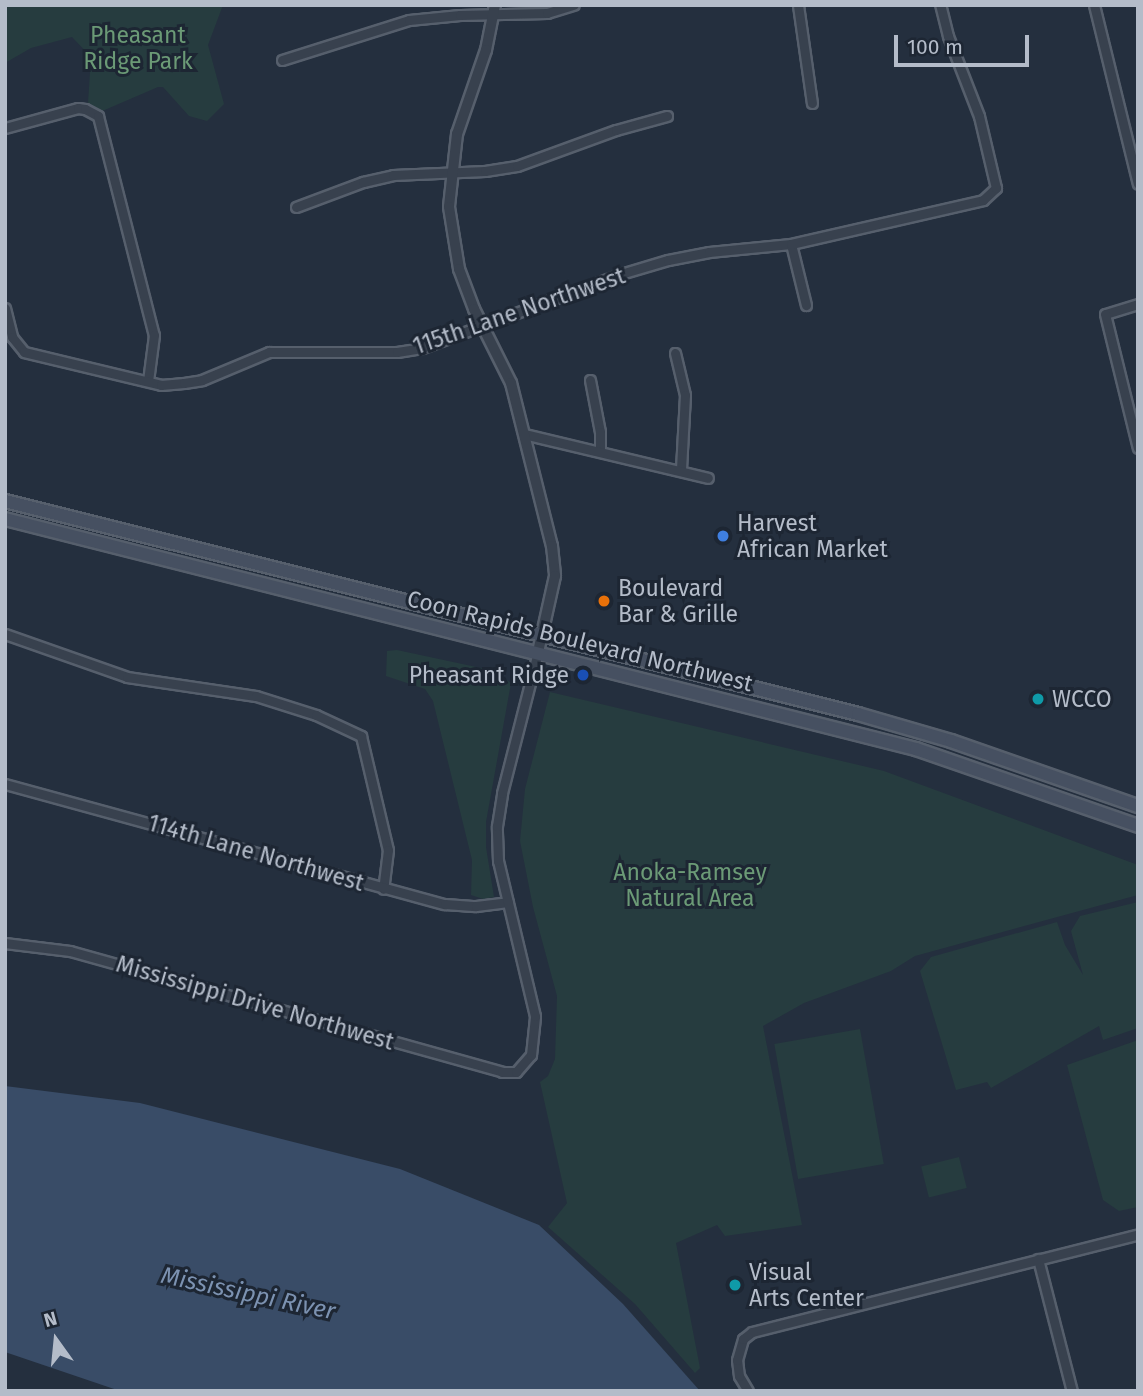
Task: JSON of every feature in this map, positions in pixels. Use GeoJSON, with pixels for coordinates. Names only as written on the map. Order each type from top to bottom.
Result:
{"type":"FeatureCollection","features":[{"type":"Feature","properties":{"kind":"main road","name":"Coon Rapids Boulevard Northwest"},"geometry":{"type":"LineString","coordinates":[[5,501],[542,634],[924,733],[1138,806]]}},
{"type":"Feature","properties":{"kind":"main road","name":"Coon Rapids Boulevard Northwest"},"geometry":{"type":"LineString","coordinates":[[5,519],[916,749],[1138,826]]}},
{"type":"Feature","properties":{"kind":"street"},"geometry":{"type":"LineString","coordinates":[[282,60],[387,24],[495,10],[547,13],[575,5]]}},
{"type":"Feature","properties":{"kind":"street"},"geometry":{"type":"LineString","coordinates":[[798,5],[812,103]]}},
{"type":"Feature","properties":{"kind":"street","name":"115th Lane Northwest"},"geometry":{"type":"LineString","coordinates":[[5,308],[12,337],[24,352],[161,385],[202,380],[270,352],[397,352],[443,342],[624,273],[668,260],[709,252],[791,244],[983,200],[993,194],[996,188],[979,116],[948,36],[940,5]]}},
{"type":"Feature","properties":{"kind":"street"},"geometry":{"type":"LineString","coordinates":[[1094,5],[1138,184]]}},
{"type":"Feature","properties":{"kind":"street"},"geometry":{"type":"LineString","coordinates":[[495,10],[486,50],[459,127],[451,172],[449,207],[455,250],[464,285],[508,376],[554,558],[553,585],[497,817],[498,861],[508,902]]}},
{"type":"Feature","properties":{"kind":"street"},"geometry":{"type":"LineString","coordinates":[[5,128],[78,108],[98,116],[154,335],[148,381]]}},
{"type":"Feature","properties":{"kind":"street"},"geometry":{"type":"LineString","coordinates":[[296,207],[378,178],[517,166],[667,116]]}},
{"type":"Feature","properties":{"kind":"street"},"geometry":{"type":"LineString","coordinates":[[791,244],[806,305]]}},
{"type":"Feature","properties":{"kind":"street"},"geometry":{"type":"LineString","coordinates":[[1138,304],[1105,314],[1138,448]]}},
{"type":"Feature","properties":{"kind":"street"},"geometry":{"type":"LineString","coordinates":[[675,353],[685,396],[681,470]]}},
{"type":"Feature","properties":{"kind":"street"},"geometry":{"type":"LineString","coordinates":[[590,380],[600,432],[600,451]]}},
{"type":"Feature","properties":{"kind":"street"},"geometry":{"type":"LineString","coordinates":[[524,433],[708,478]]}},
{"type":"Feature","properties":{"kind":"street"},"geometry":{"type":"LineString","coordinates":[[5,634],[127,677],[256,696],[316,715],[361,736],[388,850],[383,889]]}},
{"type":"Feature","properties":{"kind":"street","name":"114th Lane Northwest"},"geometry":{"type":"LineString","coordinates":[[5,784],[383,889],[459,906],[508,902]]}},
{"type":"Feature","properties":{"kind":"street","name":"Mississippi Drive Northwest"},"geometry":{"type":"LineString","coordinates":[[5,943],[70,951],[502,1072],[516,1072],[528,1062],[534,1047],[536,1027],[531,989],[508,902]]}},
{"type":"Feature","properties":{"kind":"street"},"geometry":{"type":"LineString","coordinates":[[748,1391],[739,1376],[737,1360],[743,1339],[752,1332],[1138,1234]]}},
{"type":"Feature","properties":{"kind":"street"},"geometry":{"type":"LineString","coordinates":[[1038,1259],[1072,1391]]}},
{"type":"Feature","properties":{"kind":"green space","name":"Pheasant Ridge Park"},"geometry":{"type":"Polygon","coordinates":[[[5,5],[223,5],[208,45],[224,104],[207,121],[189,116],[163,87],[158,87],[100,112],[88,103],[91,57],[72,37],[31,48],[5,63],[5,5]]]}},
{"type":"Feature","properties":{"kind":"green space"},"geometry":{"type":"Polygon","coordinates":[[[397,650],[495,671],[511,683],[486,822],[486,847],[494,897],[483,899],[471,895],[472,860],[433,701],[425,689],[386,676],[387,651],[397,650]]]}},
{"type":"Feature","properties":{"kind":"green space","name":"Anoka-Ramsey Natural Area"},"geometry":{"type":"Polygon","coordinates":[[[550,692],[884,771],[1138,865],[1138,895],[915,956],[891,971],[804,1003],[763,1026],[802,1225],[725,1236],[717,1225],[676,1243],[700,1368],[695,1373],[635,1304],[548,1227],[567,1203],[540,1082],[548,1076],[555,1059],[557,996],[533,907],[520,841],[525,789],[550,692]]]}},
{"type":"Feature","properties":{"kind":"green space"},"geometry":{"type":"Polygon","coordinates":[[[1138,902],[1138,1028],[1103,1040],[1099,1026],[991,1088],[987,1082],[956,1090],[920,971],[931,957],[1057,922],[1065,945],[1083,975],[1071,931],[1080,916],[1138,902]]]}},
{"type":"Feature","properties":{"kind":"green space"},"geometry":{"type":"Polygon","coordinates":[[[860,1029],[884,1164],[798,1179],[774,1044],[860,1029]]]}},
{"type":"Feature","properties":{"kind":"green space"},"geometry":{"type":"Polygon","coordinates":[[[1138,1040],[1138,1207],[1119,1211],[1103,1200],[1067,1065],[1138,1040]]]}},
{"type":"Feature","properties":{"kind":"green space"},"geometry":{"type":"Polygon","coordinates":[[[959,1157],[967,1188],[929,1197],[921,1166],[959,1157]]]}},
{"type":"Feature","properties":{"kind":"water","name":"Mississippi River"},"geometry":{"type":"Polygon","coordinates":[[[5,1086],[140,1103],[400,1169],[539,1225],[623,1304],[700,1391],[120,1391],[5,1352],[5,1086]]]}},
{"type":"Feature","properties":{"kind":"place","name":"Harvest African Market"},"geometry":{"type":"Point","coordinates":[723,536]}},
{"type":"Feature","properties":{"kind":"place","name":"Boulevard Bar & Grille"},"geometry":{"type":"Point","coordinates":[604,601]}},
{"type":"Feature","properties":{"kind":"place","name":"Pheasant Ridge"},"geometry":{"type":"Point","coordinates":[583,675]}},
{"type":"Feature","properties":{"kind":"place","name":"WCCO"},"geometry":{"type":"Point","coordinates":[1038,699]}},
{"type":"Feature","properties":{"kind":"place","name":"Visual Arts Center"},"geometry":{"type":"Point","coordinates":[735,1285]}}]}
